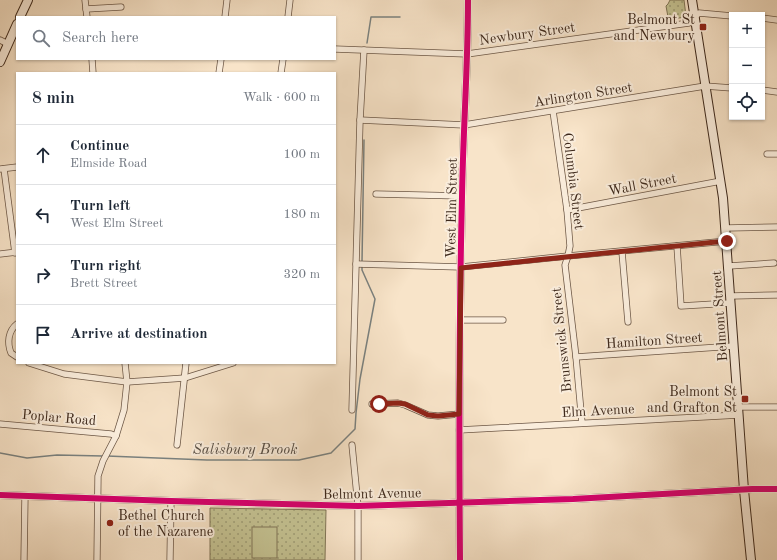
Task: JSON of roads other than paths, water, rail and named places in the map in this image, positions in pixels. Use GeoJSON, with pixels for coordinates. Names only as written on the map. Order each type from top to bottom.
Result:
{"type":"FeatureCollection","features":[{"type":"Feature","properties":{"kind":"main road"},"geometry":{"type":"LineString","coordinates":[[20,16],[28,0]]}},
{"type":"Feature","properties":{"kind":"main road","name":"Belmont Street"},"geometry":{"type":"LineString","coordinates":[[692,0],[696,17],[705,86],[721,181],[726,228],[738,411],[751,560]]}},
{"type":"Feature","properties":{"kind":"main road"},"geometry":{"type":"LineString","coordinates":[[0,62],[12,40],[16,27]]}},
{"type":"Feature","properties":{"kind":"street"},"geometry":{"type":"LineString","coordinates":[[85,0],[87,16]]}},
{"type":"Feature","properties":{"kind":"street"},"geometry":{"type":"LineString","coordinates":[[225,16],[227,0]]}},
{"type":"Feature","properties":{"kind":"street"},"geometry":{"type":"LineString","coordinates":[[288,16],[290,0]]}},
{"type":"Feature","properties":{"kind":"street","name":"West Elm Street"},"geometry":{"type":"LineString","coordinates":[[460,560],[460,320],[468,0]]}},
{"type":"Feature","properties":{"kind":"street"},"geometry":{"type":"LineString","coordinates":[[86,9],[121,7]]}},
{"type":"Feature","properties":{"kind":"street","name":"Newbury Street"},"geometry":{"type":"LineString","coordinates":[[336,49],[467,54],[689,23],[699,13],[729,16]]}},
{"type":"Feature","properties":{"kind":"street"},"geometry":{"type":"LineString","coordinates":[[765,18],[777,20]]}},
{"type":"Feature","properties":{"kind":"street"},"geometry":{"type":"LineString","coordinates":[[0,40],[12,40]]}},
{"type":"Feature","properties":{"kind":"street"},"geometry":{"type":"LineString","coordinates":[[352,410],[354,316],[360,264],[360,120],[364,50]]}},
{"type":"Feature","properties":{"kind":"street"},"geometry":{"type":"LineString","coordinates":[[92,60],[93,72]]}},
{"type":"Feature","properties":{"kind":"street"},"geometry":{"type":"LineString","coordinates":[[219,72],[221,60]]}},
{"type":"Feature","properties":{"kind":"street"},"geometry":{"type":"LineString","coordinates":[[281,72],[283,60]]}},
{"type":"Feature","properties":{"kind":"street","name":"Arlington Street"},"geometry":{"type":"LineString","coordinates":[[360,120],[464,125],[705,86],[729,88]]}},
{"type":"Feature","properties":{"kind":"street"},"geometry":{"type":"LineString","coordinates":[[765,90],[777,92]]}},
{"type":"Feature","properties":{"kind":"street","name":"Columbia Street"},"geometry":{"type":"LineString","coordinates":[[553,110],[567,210],[570,246],[568,256]]}},
{"type":"Feature","properties":{"kind":"street"},"geometry":{"type":"LineString","coordinates":[[767,154],[777,154]]}},
{"type":"Feature","properties":{"kind":"street"},"geometry":{"type":"LineString","coordinates":[[0,254],[16,252],[2,169],[16,167]]}},
{"type":"Feature","properties":{"kind":"street","name":"Wall Street"},"geometry":{"type":"LineString","coordinates":[[567,210],[721,181]]}},
{"type":"Feature","properties":{"kind":"street"},"geometry":{"type":"LineString","coordinates":[[376,194],[462,196]]}},
{"type":"Feature","properties":{"kind":"street"},"geometry":{"type":"LineString","coordinates":[[726,228],[777,227]]}},
{"type":"Feature","properties":{"kind":"street"},"geometry":{"type":"LineString","coordinates":[[360,264],[461,268],[727,241]]}},
{"type":"Feature","properties":{"kind":"street"},"geometry":{"type":"LineString","coordinates":[[677,246],[681,306],[731,299],[777,295]]}},
{"type":"Feature","properties":{"kind":"street"},"geometry":{"type":"LineString","coordinates":[[622,252],[628,322]]}},
{"type":"Feature","properties":{"kind":"street","name":"Brunswick Street"},"geometry":{"type":"LineString","coordinates":[[568,256],[565,265],[582,423]]}},
{"type":"Feature","properties":{"kind":"street"},"geometry":{"type":"LineString","coordinates":[[729,266],[774,263]]}},
{"type":"Feature","properties":{"kind":"street"},"geometry":{"type":"LineString","coordinates":[[460,320],[503,320]]}},
{"type":"Feature","properties":{"kind":"street"},"geometry":{"type":"LineString","coordinates":[[16,325],[13,327],[8,345],[10,353],[16,356]]}},
{"type":"Feature","properties":{"kind":"street","name":"Hamilton Street"},"geometry":{"type":"LineString","coordinates":[[576,358],[734,346]]}},
{"type":"Feature","properties":{"kind":"street"},"geometry":{"type":"LineString","coordinates":[[32,364],[64,374],[127,382],[185,378],[230,364]]}},
{"type":"Feature","properties":{"kind":"street"},"geometry":{"type":"LineString","coordinates":[[97,560],[98,476],[107,452],[116,436],[124,410],[127,382],[125,364]]}},
{"type":"Feature","properties":{"kind":"street"},"geometry":{"type":"LineString","coordinates":[[177,445],[186,364]]}},
{"type":"Feature","properties":{"kind":"street"},"geometry":{"type":"LineString","coordinates":[[372,404],[398,403],[433,415],[459,414]]}},
{"type":"Feature","properties":{"kind":"street","name":"Elm Avenue"},"geometry":{"type":"LineString","coordinates":[[459,430],[582,423],[738,411],[777,406]]}},
{"type":"Feature","properties":{"kind":"street","name":"Poplar Road"},"geometry":{"type":"LineString","coordinates":[[0,424],[111,434],[116,436]]}},
{"type":"Feature","properties":{"kind":"street"},"geometry":{"type":"LineString","coordinates":[[352,446],[358,506],[358,560]]}},
{"type":"Feature","properties":{"kind":"street","name":"Belmont Avenue"},"geometry":{"type":"LineString","coordinates":[[0,495],[358,506],[460,503],[744,490],[777,490]]}},
{"type":"Feature","properties":{"kind":"street"},"geometry":{"type":"LineString","coordinates":[[24,560],[25,496]]}},
{"type":"Feature","properties":{"kind":"street"},"geometry":{"type":"LineString","coordinates":[[170,560],[171,501]]}},
{"type":"Feature","properties":{"kind":"waterway","name":"Salisbury Brook"},"geometry":{"type":"LineString","coordinates":[[367,43],[371,17],[400,17]]}},
{"type":"Feature","properties":{"kind":"waterway","name":"Salisbury Brook"},"geometry":{"type":"LineString","coordinates":[[362,262],[364,140]]}},
{"type":"Feature","properties":{"kind":"waterway","name":"Salisbury Brook"},"geometry":{"type":"LineString","coordinates":[[107,456],[207,460],[299,460],[331,453],[355,429],[360,379],[375,299],[362,270],[362,266]]}},
{"type":"Feature","properties":{"kind":"waterway","name":"Salisbury Brook"},"geometry":{"type":"LineString","coordinates":[[0,453],[27,458],[57,455],[103,456]]}},
{"type":"Feature","properties":{"kind":"place","name":"Belmont St and Newbury"},"geometry":{"type":"Point","coordinates":[703,27]}},
{"type":"Feature","properties":{"kind":"place","name":"Belmont St and Grafton St"},"geometry":{"type":"Point","coordinates":[745,399]}},
{"type":"Feature","properties":{"kind":"place","name":"Bethel Church of the Nazarene"},"geometry":{"type":"Point","coordinates":[110,523]}}]}
